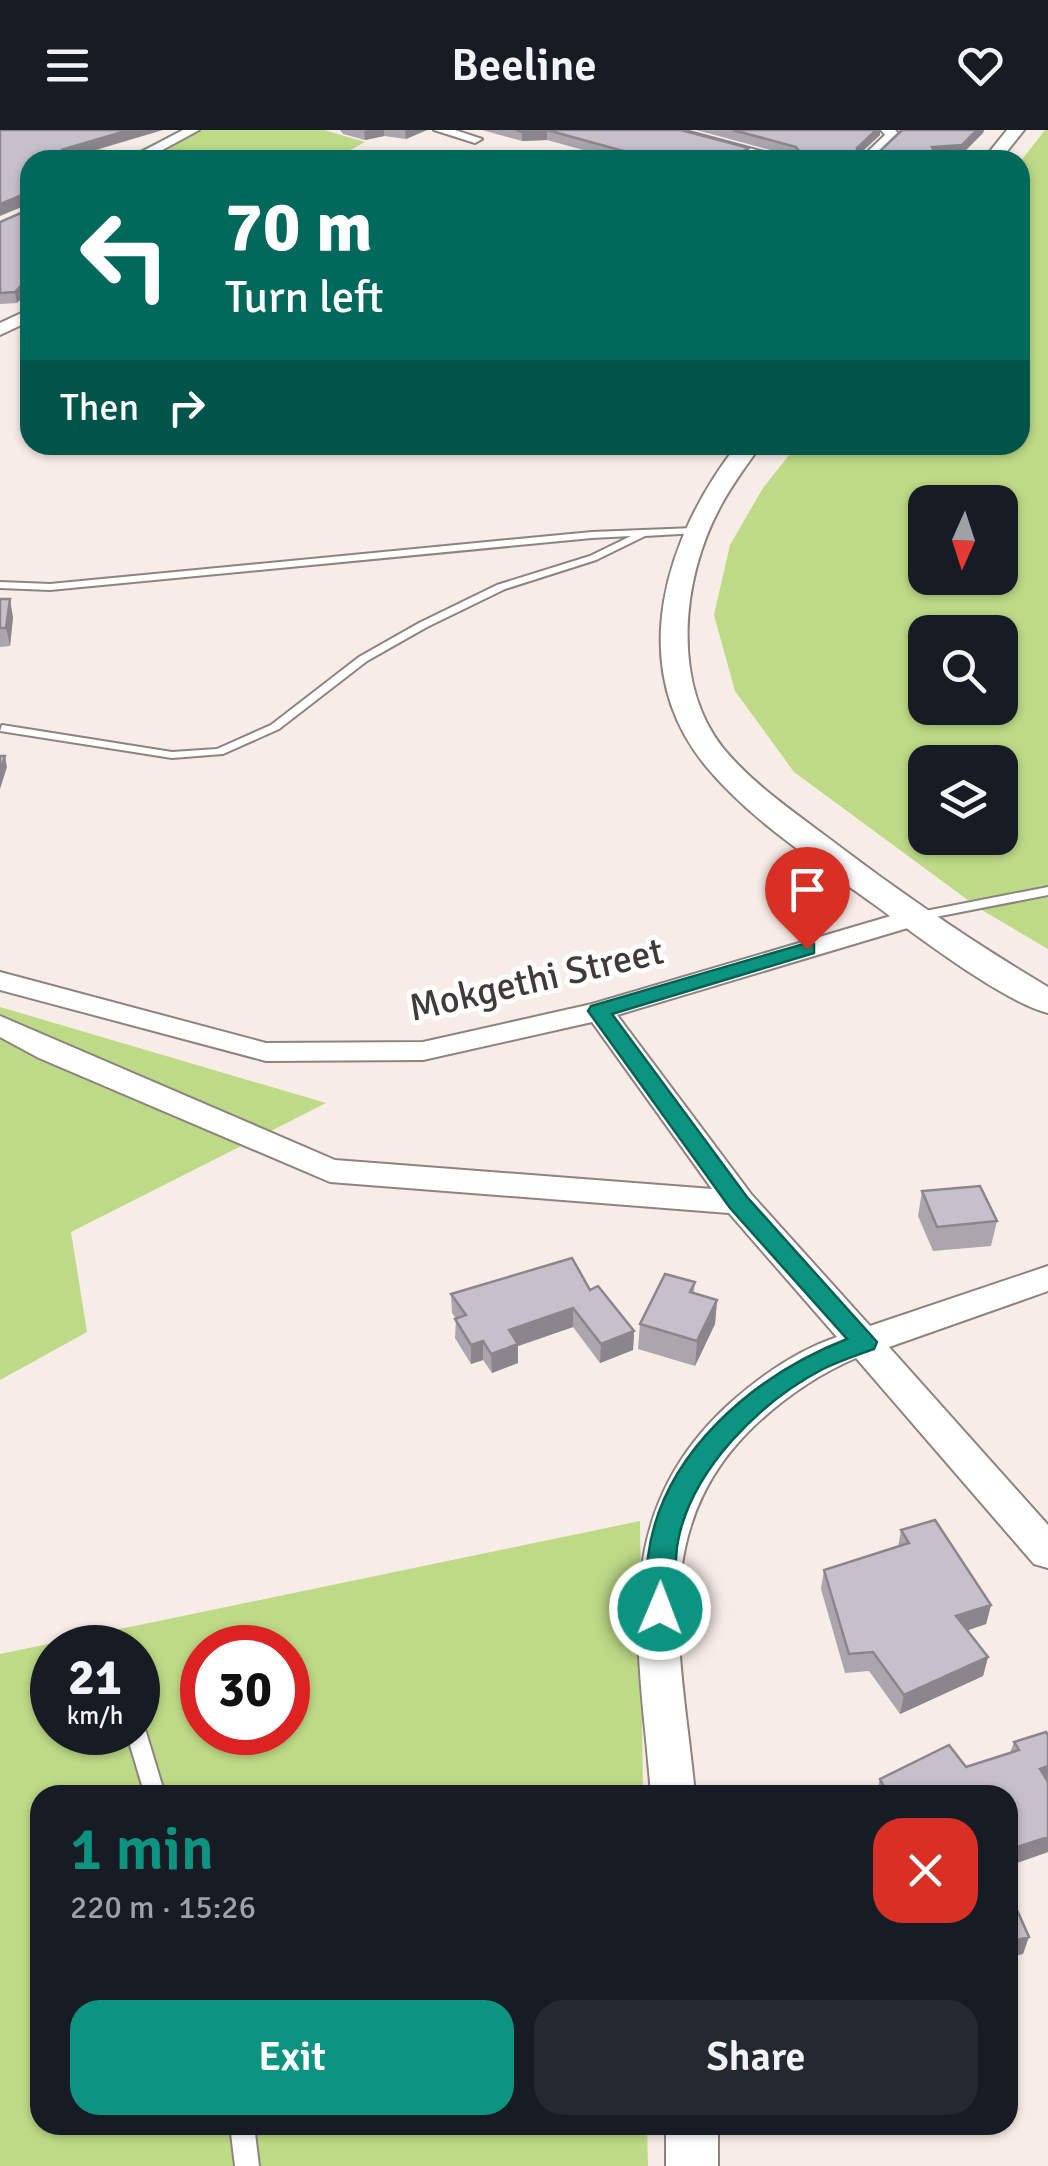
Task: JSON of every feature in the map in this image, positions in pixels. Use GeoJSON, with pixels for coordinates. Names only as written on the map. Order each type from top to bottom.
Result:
{"type":"FeatureCollection","features":[{"type":"Feature","properties":{"kind":"street"},"geometry":{"type":"LineString","coordinates":[[154,150],[193,130]]}},
{"type":"Feature","properties":{"kind":"street"},"geometry":{"type":"LineString","coordinates":[[440,130],[475,139]]}},
{"type":"Feature","properties":{"kind":"street"},"geometry":{"type":"LineString","coordinates":[[666,130],[747,150]]}},
{"type":"Feature","properties":{"kind":"street"},"geometry":{"type":"LineString","coordinates":[[877,150],[893,136],[888,130]]}},
{"type":"Feature","properties":{"kind":"street"},"geometry":{"type":"LineString","coordinates":[[999,150],[1016,130]]}},
{"type":"Feature","properties":{"kind":"street"},"geometry":{"type":"LineString","coordinates":[[742,455],[712,496],[694,531],[674,606],[674,645],[680,683],[704,742],[742,786],[911,918],[1048,1002]]}},
{"type":"Feature","properties":{"kind":"street","name":"Mokgethi Street"},"geometry":{"type":"LineString","coordinates":[[0,980],[266,1052],[423,1051],[599,1011],[911,918]]}},
{"type":"Feature","properties":{"kind":"street"},"geometry":{"type":"LineString","coordinates":[[599,1011],[739,1202],[1048,1552]]}},
{"type":"Feature","properties":{"kind":"street"},"geometry":{"type":"LineString","coordinates":[[0,1026],[330,1171],[739,1202]]}},
{"type":"Feature","properties":{"kind":"street"},"geometry":{"type":"LineString","coordinates":[[672,1785],[658,1582],[664,1540],[678,1498],[696,1468],[722,1435],[813,1362],[1048,1278]]}},
{"type":"Feature","properties":{"kind":"street"},"geometry":{"type":"LineString","coordinates":[[692,2135],[692,2166]]}},
{"type":"Feature","properties":{"kind":"lane"},"geometry":{"type":"LineString","coordinates":[[0,585],[50,587],[592,535],[694,531]]}},
{"type":"Feature","properties":{"kind":"lane"},"geometry":{"type":"LineString","coordinates":[[2,728],[172,755],[219,752],[275,727],[362,659],[423,625],[502,587],[593,558],[641,535]]}},
{"type":"Feature","properties":{"kind":"lane"},"geometry":{"type":"LineString","coordinates":[[911,918],[1048,891]]}},
{"type":"Feature","properties":{"kind":"lane"},"geometry":{"type":"LineString","coordinates":[[143,1755],[152,1785]]}},
{"type":"Feature","properties":{"kind":"lane"},"geometry":{"type":"LineString","coordinates":[[243,2135],[247,2166]]}},
{"type":"Feature","properties":{"kind":"green space"},"geometry":{"type":"Polygon","coordinates":[[[180,130],[324,130],[365,142],[350,150],[139,150],[180,130]]]}},
{"type":"Feature","properties":{"kind":"green space"},"geometry":{"type":"Polygon","coordinates":[[[1048,130],[1048,949],[980,909],[794,772],[735,691],[714,615],[730,545],[763,488],[789,455],[1030,455],[1029,150],[1048,130]]]}},
{"type":"Feature","properties":{"kind":"green space"},"geometry":{"type":"Polygon","coordinates":[[[38,142],[107,150],[20,150],[20,157],[0,151],[38,142]]]}},
{"type":"Feature","properties":{"kind":"green space"},"geometry":{"type":"Polygon","coordinates":[[[0,1007],[326,1103],[71,1232],[87,1332],[0,1380],[0,1007]]]}},
{"type":"Feature","properties":{"kind":"green space"},"geometry":{"type":"Polygon","coordinates":[[[640,1521],[643,1785],[30,1785],[30,2135],[647,2135],[648,2166],[0,2166],[0,1654],[30,1648],[30,1755],[160,1755],[160,1625],[140,1625],[640,1521]]]}},
{"type":"Feature","properties":{"kind":"building"},"geometry":{"type":"Polygon","coordinates":[[[0,130],[129,130],[61,150],[20,150],[20,196],[0,204],[0,130]]]}},
{"type":"Feature","properties":{"kind":"building"},"geometry":{"type":"Polygon","coordinates":[[[547,130],[681,130],[749,148],[745,150],[620,150],[547,130]]]}},
{"type":"Feature","properties":{"kind":"building"},"geometry":{"type":"Polygon","coordinates":[[[733,130],[876,130],[857,150],[796,147],[733,130]]]}},
{"type":"Feature","properties":{"kind":"building"},"geometry":{"type":"Polygon","coordinates":[[[902,130],[977,130],[962,145],[932,147],[934,150],[881,150],[902,130]]]}},
{"type":"Feature","properties":{"kind":"building"},"geometry":{"type":"Polygon","coordinates":[[[20,213],[20,287],[15,292],[0,293],[0,222],[20,213]]]}},
{"type":"Feature","properties":{"kind":"building"},"geometry":{"type":"Polygon","coordinates":[[[0,599],[10,599],[6,628],[0,628],[0,599]]]}},
{"type":"Feature","properties":{"kind":"building"},"geometry":{"type":"Polygon","coordinates":[[[980,1186],[997,1221],[937,1227],[922,1191],[980,1186]]]}},
{"type":"Feature","properties":{"kind":"building"},"geometry":{"type":"Polygon","coordinates":[[[572,1258],[590,1290],[598,1286],[634,1331],[601,1344],[573,1308],[509,1330],[518,1344],[491,1354],[483,1341],[471,1345],[455,1319],[466,1315],[451,1294],[572,1258]]]}},
{"type":"Feature","properties":{"kind":"building"},"geometry":{"type":"Polygon","coordinates":[[[665,1274],[695,1282],[690,1292],[717,1300],[697,1341],[640,1324],[665,1274]]]}},
{"type":"Feature","properties":{"kind":"building"},"geometry":{"type":"Polygon","coordinates":[[[935,1520],[991,1605],[956,1616],[988,1657],[904,1695],[873,1652],[849,1654],[824,1570],[909,1543],[901,1530],[935,1520]]]}},
{"type":"Feature","properties":{"kind":"building"},"geometry":{"type":"Polygon","coordinates":[[[1046,1732],[1048,1735],[1048,1766],[1040,1769],[1048,1782],[1048,1837],[1018,1847],[1018,1785],[883,1785],[880,1779],[949,1745],[966,1767],[1019,1750],[1014,1742],[1046,1732]]]}},
{"type":"Feature","properties":{"kind":"building"},"geometry":{"type":"Polygon","coordinates":[[[1018,1912],[1029,1937],[1018,1940],[1018,1912]]]}},
{"type":"Feature","properties":{"kind":"route"},"geometry":{"type":"LineString","coordinates":[[660,1609],[658,1582],[664,1540],[678,1498],[696,1468],[722,1435],[761,1400],[813,1362],[865,1342],[739,1202],[599,1011],[807,949]]}}]}
